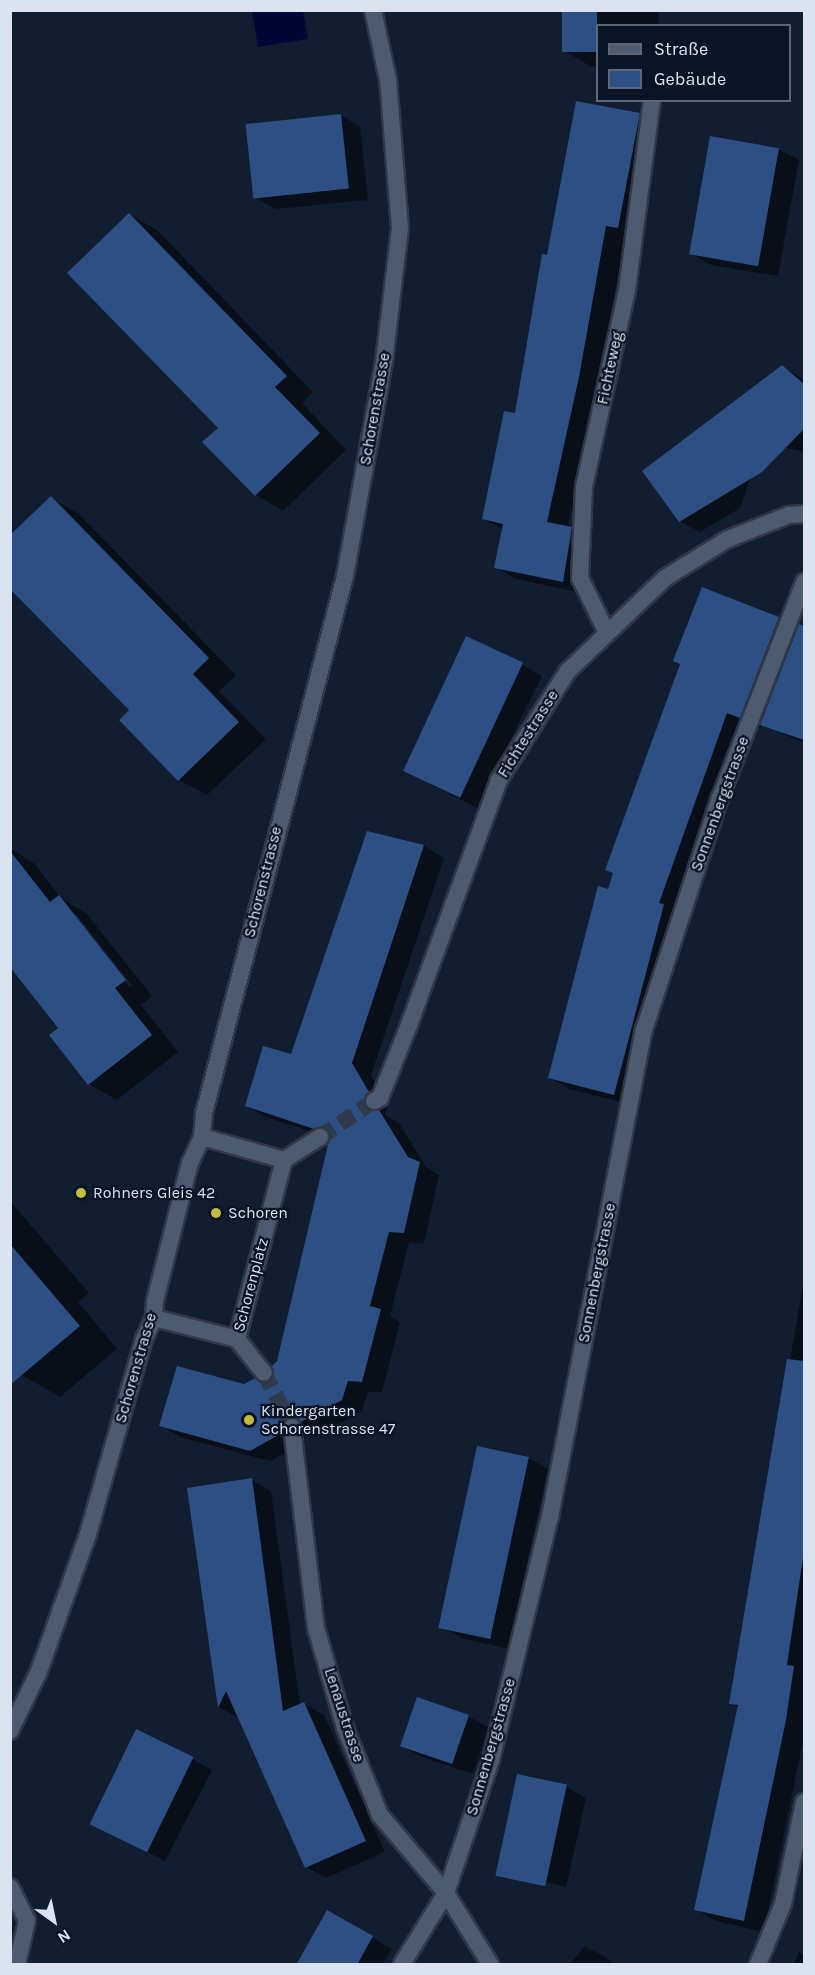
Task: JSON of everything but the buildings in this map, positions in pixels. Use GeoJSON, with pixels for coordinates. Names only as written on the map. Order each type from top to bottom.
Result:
{"type":"FeatureCollection","features":[{"type":"Feature","properties":{"kind":"street","name":"Schorenstrasse"},"geometry":{"type":"LineString","coordinates":[[10,1731],[39,1671],[88,1534],[144,1339],[154,1318],[190,1163],[202,1137],[207,1102],[345,576],[384,362],[400,228],[388,80],[373,10]]}},
{"type":"Feature","properties":{"kind":"street","name":"Fichteweg"},"geometry":{"type":"LineString","coordinates":[[606,631],[580,578],[584,487],[627,290],[652,102]]}},
{"type":"Feature","properties":{"kind":"street","name":"Fichtestrasse"},"geometry":{"type":"LineString","coordinates":[[374,1101],[380,1098],[409,1025],[499,780],[567,672],[606,631],[665,578],[729,540],[789,515],[804,514]]}},
{"type":"Feature","properties":{"kind":"street","name":"Sonnenbergstrasse"},"geometry":{"type":"LineString","coordinates":[[402,1965],[446,1893],[491,1760],[550,1517],[644,1030],[720,798],[804,582]]}},
{"type":"Feature","properties":{"kind":"street"},"geometry":{"type":"LineString","coordinates":[[202,1137],[284,1160],[320,1137]]}},
{"type":"Feature","properties":{"kind":"street","name":"Schorenplatz"},"geometry":{"type":"LineString","coordinates":[[154,1318],[237,1339],[284,1160]]}},
{"type":"Feature","properties":{"kind":"street"},"geometry":{"type":"LineString","coordinates":[[237,1339],[264,1373]]}},
{"type":"Feature","properties":{"kind":"street","name":"Lenaustrasse"},"geometry":{"type":"LineString","coordinates":[[292,1427],[316,1628],[345,1728],[380,1815],[446,1893],[490,1965]]}},
{"type":"Feature","properties":{"kind":"street"},"geometry":{"type":"LineString","coordinates":[[758,1965],[783,1904],[804,1802]]}},
{"type":"Feature","properties":{"kind":"street"},"geometry":{"type":"LineString","coordinates":[[10,1887],[27,1921],[17,1965]]}},
{"type":"Feature","properties":{"kind":"shaded area"},"geometry":{"type":"Polygon","coordinates":[[[252,11],[303,11],[308,39],[258,47],[252,11]]]}},
{"type":"Feature","properties":{"kind":"tunnel"},"geometry":{"type":"LineString","coordinates":[[320,1137],[374,1101]]}},
{"type":"Feature","properties":{"kind":"tunnel"},"geometry":{"type":"LineString","coordinates":[[264,1373],[292,1427]]}},
{"type":"Feature","properties":{"kind":"place","name":"Rohners Gleis 42"},"geometry":{"type":"Point","coordinates":[81,1193]}},
{"type":"Feature","properties":{"kind":"place","name":"Schoren"},"geometry":{"type":"Point","coordinates":[216,1213]}},
{"type":"Feature","properties":{"kind":"place","name":"Kindergarten Schorenstrasse 47"},"geometry":{"type":"Point","coordinates":[249,1420]}}]}
